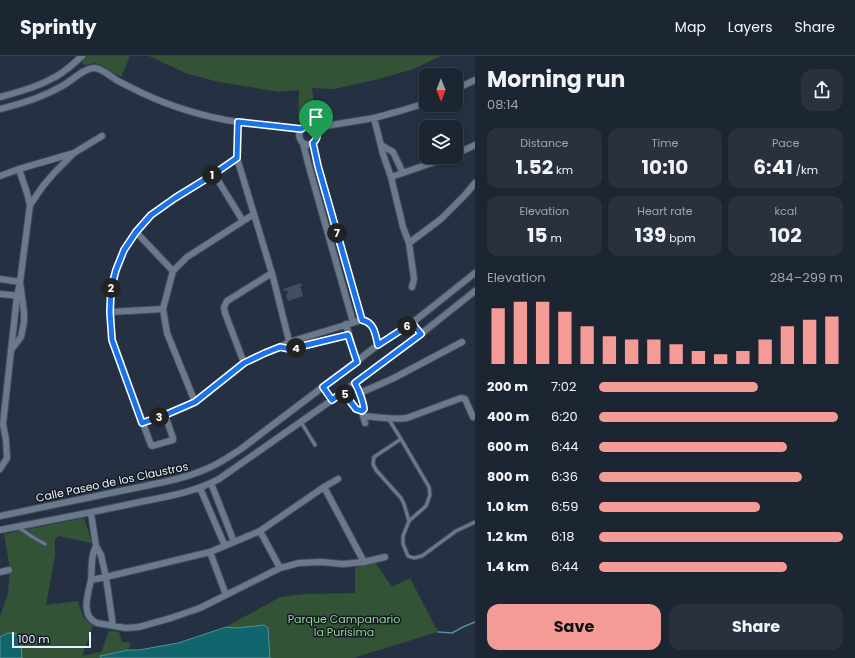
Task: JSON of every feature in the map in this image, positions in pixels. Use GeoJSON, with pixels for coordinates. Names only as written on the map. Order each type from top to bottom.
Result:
{"type":"FeatureCollection","features":[{"type":"Feature","properties":{"kind":"street"},"geometry":{"type":"LineString","coordinates":[[0,97],[52,79],[71,66],[82,56]]}},
{"type":"Feature","properties":{"kind":"street"},"geometry":{"type":"LineString","coordinates":[[0,109],[38,97],[63,86],[86,70],[92,68],[100,69],[144,94],[173,105],[198,113],[238,122],[301,129],[307,126],[313,128],[374,118],[419,104]]}},
{"type":"Feature","properties":{"kind":"street"},"geometry":{"type":"LineString","coordinates":[[463,86],[475,80]]}},
{"type":"Feature","properties":{"kind":"street"},"geometry":{"type":"LineString","coordinates":[[374,118],[409,243],[414,279],[412,287]]}},
{"type":"Feature","properties":{"kind":"street"},"geometry":{"type":"LineString","coordinates":[[238,122],[237,158],[272,273],[290,349]]}},
{"type":"Feature","properties":{"kind":"street"},"geometry":{"type":"LineString","coordinates":[[303,144],[310,145],[316,141],[316,130],[313,128]]}},
{"type":"Feature","properties":{"kind":"street"},"geometry":{"type":"LineString","coordinates":[[301,129],[299,135],[303,144],[308,167],[353,322]]}},
{"type":"Feature","properties":{"kind":"street"},"geometry":{"type":"LineString","coordinates":[[0,176],[74,153],[102,136]]}},
{"type":"Feature","properties":{"kind":"street"},"geometry":{"type":"LineString","coordinates":[[313,143],[318,166],[362,320]]}},
{"type":"Feature","properties":{"kind":"street"},"geometry":{"type":"LineString","coordinates":[[382,145],[393,152],[402,173]]}},
{"type":"Feature","properties":{"kind":"street"},"geometry":{"type":"LineString","coordinates":[[463,151],[475,145]]}},
{"type":"Feature","properties":{"kind":"street"},"geometry":{"type":"LineString","coordinates":[[30,205],[43,186],[74,153]]}},
{"type":"Feature","properties":{"kind":"street"},"geometry":{"type":"LineString","coordinates":[[165,415],[173,438],[172,440],[152,446],[142,423],[112,340],[110,312],[111,289],[116,270],[124,250],[136,232],[151,215],[237,158]]}},
{"type":"Feature","properties":{"kind":"street"},"geometry":{"type":"LineString","coordinates":[[391,177],[428,164]]}},
{"type":"Feature","properties":{"kind":"street"},"geometry":{"type":"LineString","coordinates":[[0,470],[7,458],[6,440],[1,426],[20,296],[20,282],[30,205],[19,169]]}},
{"type":"Feature","properties":{"kind":"street"},"geometry":{"type":"LineString","coordinates":[[214,174],[243,221]]}},
{"type":"Feature","properties":{"kind":"street"},"geometry":{"type":"LineString","coordinates":[[409,243],[441,219],[475,183]]}},
{"type":"Feature","properties":{"kind":"street"},"geometry":{"type":"LineString","coordinates":[[195,402],[167,333],[163,309],[172,271],[187,257],[254,214]]}},
{"type":"Feature","properties":{"kind":"street"},"geometry":{"type":"LineString","coordinates":[[136,232],[172,271]]}},
{"type":"Feature","properties":{"kind":"street"},"geometry":{"type":"LineString","coordinates":[[328,236],[337,234]]}},
{"type":"Feature","properties":{"kind":"street"},"geometry":{"type":"LineString","coordinates":[[244,363],[224,307],[227,301],[272,273]]}},
{"type":"Feature","properties":{"kind":"street","name":"Calle Paseo de los Claustros"},"geometry":{"type":"LineString","coordinates":[[0,516],[164,482],[186,477],[206,470],[227,458],[378,345],[412,323],[475,273]]}},
{"type":"Feature","properties":{"kind":"street"},"geometry":{"type":"LineString","coordinates":[[0,278],[20,282]]}},
{"type":"Feature","properties":{"kind":"street"},"geometry":{"type":"LineString","coordinates":[[0,294],[20,296]]}},
{"type":"Feature","properties":{"kind":"street"},"geometry":{"type":"LineString","coordinates":[[0,530],[91,513],[189,492],[211,483],[219,479],[332,400],[438,320],[474,295]]}},
{"type":"Feature","properties":{"kind":"street"},"geometry":{"type":"LineString","coordinates":[[11,351],[21,337],[24,322],[24,312],[20,296]]}},
{"type":"Feature","properties":{"kind":"street"},"geometry":{"type":"LineString","coordinates":[[110,312],[163,309]]}},
{"type":"Feature","properties":{"kind":"street"},"geometry":{"type":"LineString","coordinates":[[429,309],[438,320]]}},
{"type":"Feature","properties":{"kind":"street"},"geometry":{"type":"LineString","coordinates":[[142,423],[195,402],[244,363],[289,342],[362,320],[368,322],[373,328],[378,345]]}},
{"type":"Feature","properties":{"kind":"street"},"geometry":{"type":"LineString","coordinates":[[412,323],[421,334]]}},
{"type":"Feature","properties":{"kind":"street"},"geometry":{"type":"LineString","coordinates":[[346,324],[357,362]]}},
{"type":"Feature","properties":{"kind":"street"},"geometry":{"type":"LineString","coordinates":[[280,347],[290,349],[348,335]]}},
{"type":"Feature","properties":{"kind":"street"},"geometry":{"type":"LineString","coordinates":[[360,393],[394,378],[462,342]]}},
{"type":"Feature","properties":{"kind":"street"},"geometry":{"type":"LineString","coordinates":[[355,383],[364,405],[362,413],[365,423]]}},
{"type":"Feature","properties":{"kind":"street"},"geometry":{"type":"LineString","coordinates":[[323,387],[332,400]]}},
{"type":"Feature","properties":{"kind":"street"},"geometry":{"type":"LineString","coordinates":[[343,392],[356,409],[362,413],[388,418],[407,418],[461,398],[465,399],[473,417]]}},
{"type":"Feature","properties":{"kind":"street"},"geometry":{"type":"LineString","coordinates":[[91,580],[210,552],[225,546],[260,531],[338,479]]}},
{"type":"Feature","properties":{"kind":"street"},"geometry":{"type":"LineString","coordinates":[[211,483],[234,542]]}},
{"type":"Feature","properties":{"kind":"street"},"geometry":{"type":"LineString","coordinates":[[324,487],[364,562]]}},
{"type":"Feature","properties":{"kind":"street"},"geometry":{"type":"LineString","coordinates":[[200,488],[225,546]]}},
{"type":"Feature","properties":{"kind":"street"},"geometry":{"type":"LineString","coordinates":[[50,506],[53,520]]}},
{"type":"Feature","properties":{"kind":"street"},"geometry":{"type":"LineString","coordinates":[[91,513],[96,546],[101,555],[106,577],[113,626]]}},
{"type":"Feature","properties":{"kind":"street"},"geometry":{"type":"LineString","coordinates":[[260,531],[280,568]]}},
{"type":"Feature","properties":{"kind":"street"},"geometry":{"type":"LineString","coordinates":[[96,546],[93,554],[91,580],[86,601],[89,617],[97,623],[126,628],[139,627],[200,608],[280,568],[299,563],[321,562],[343,564],[364,562],[385,557]]}},
{"type":"Feature","properties":{"kind":"street"},"geometry":{"type":"LineString","coordinates":[[210,552],[226,595]]}},
{"type":"Feature","properties":{"kind":"street"},"geometry":{"type":"LineString","coordinates":[[0,572],[9,570]]}},
{"type":"Feature","properties":{"kind":"lane"},"geometry":{"type":"LineString","coordinates":[[388,418],[429,486],[430,495],[426,506],[409,521],[403,536],[403,544],[408,556],[414,558],[422,556],[456,531],[475,522]]}},
{"type":"Feature","properties":{"kind":"lane"},"geometry":{"type":"LineString","coordinates":[[301,422],[315,445]]}},
{"type":"Feature","properties":{"kind":"lane"},"geometry":{"type":"LineString","coordinates":[[401,439],[374,457],[373,464],[376,470],[401,498],[409,521]]}},
{"type":"Feature","properties":{"kind":"lane"},"geometry":{"type":"LineString","coordinates":[[18,526],[45,544]]}},
{"type":"Feature","properties":{"kind":"green space"},"geometry":{"type":"Polygon","coordinates":[[[86,56],[130,56],[121,77],[96,63],[84,65],[81,61],[86,56]]]}},
{"type":"Feature","properties":{"kind":"green space"},"geometry":{"type":"Polygon","coordinates":[[[149,56],[441,56],[413,69],[379,79],[334,89],[312,88],[316,120],[298,121],[299,90],[280,92],[219,82],[188,74],[149,56]]]}},
{"type":"Feature","properties":{"kind":"green space"},"geometry":{"type":"Polygon","coordinates":[[[84,518],[92,543],[58,536],[55,540],[55,555],[46,605],[78,601],[83,617],[93,626],[82,656],[101,652],[109,631],[119,632],[122,642],[131,643],[128,650],[101,656],[101,658],[0,658],[0,616],[8,594],[10,569],[4,534],[84,518]]]}},
{"type":"Feature","properties":{"kind":"green space","name":"Parque Campanario la Purisima"},"geometry":{"type":"Polygon","coordinates":[[[375,562],[392,587],[410,578],[438,632],[353,658],[270,658],[268,628],[264,625],[236,628],[226,627],[280,597],[305,594],[355,593],[355,568],[375,562]]]}},
{"type":"Feature","properties":{"kind":"shaded area"},"geometry":{"type":"Polygon","coordinates":[[[264,625],[268,628],[270,658],[101,658],[100,656],[128,650],[139,650],[178,643],[226,627],[236,628],[264,625]]]}},
{"type":"Feature","properties":{"kind":"shaded area"},"geometry":{"type":"Polygon","coordinates":[[[8,633],[20,634],[22,658],[0,658],[0,637],[8,633]]]}},
{"type":"Feature","properties":{"kind":"building"},"geometry":{"type":"Polygon","coordinates":[[[301,283],[302,286],[300,286],[303,296],[288,301],[286,294],[288,294],[287,290],[284,291],[283,289],[301,283]]]}},
{"type":"Feature","properties":{"kind":"waterway"},"geometry":{"type":"LineString","coordinates":[[438,632],[452,633],[475,622]]}},
{"type":"Feature","properties":{"kind":"route"},"geometry":{"type":"LineString","coordinates":[[238,122],[301,129],[310,126],[316,130],[316,141],[313,143],[318,166],[362,320],[368,322],[373,328],[378,345],[412,323],[421,334],[355,383],[364,405],[364,409],[362,411],[356,409],[343,392],[332,400],[323,387],[357,362],[348,335],[290,349],[280,347],[265,353],[244,363],[195,402],[142,423],[112,340],[110,312],[111,289],[116,270],[124,250],[136,232],[151,215],[237,158],[238,122]]}}]}
